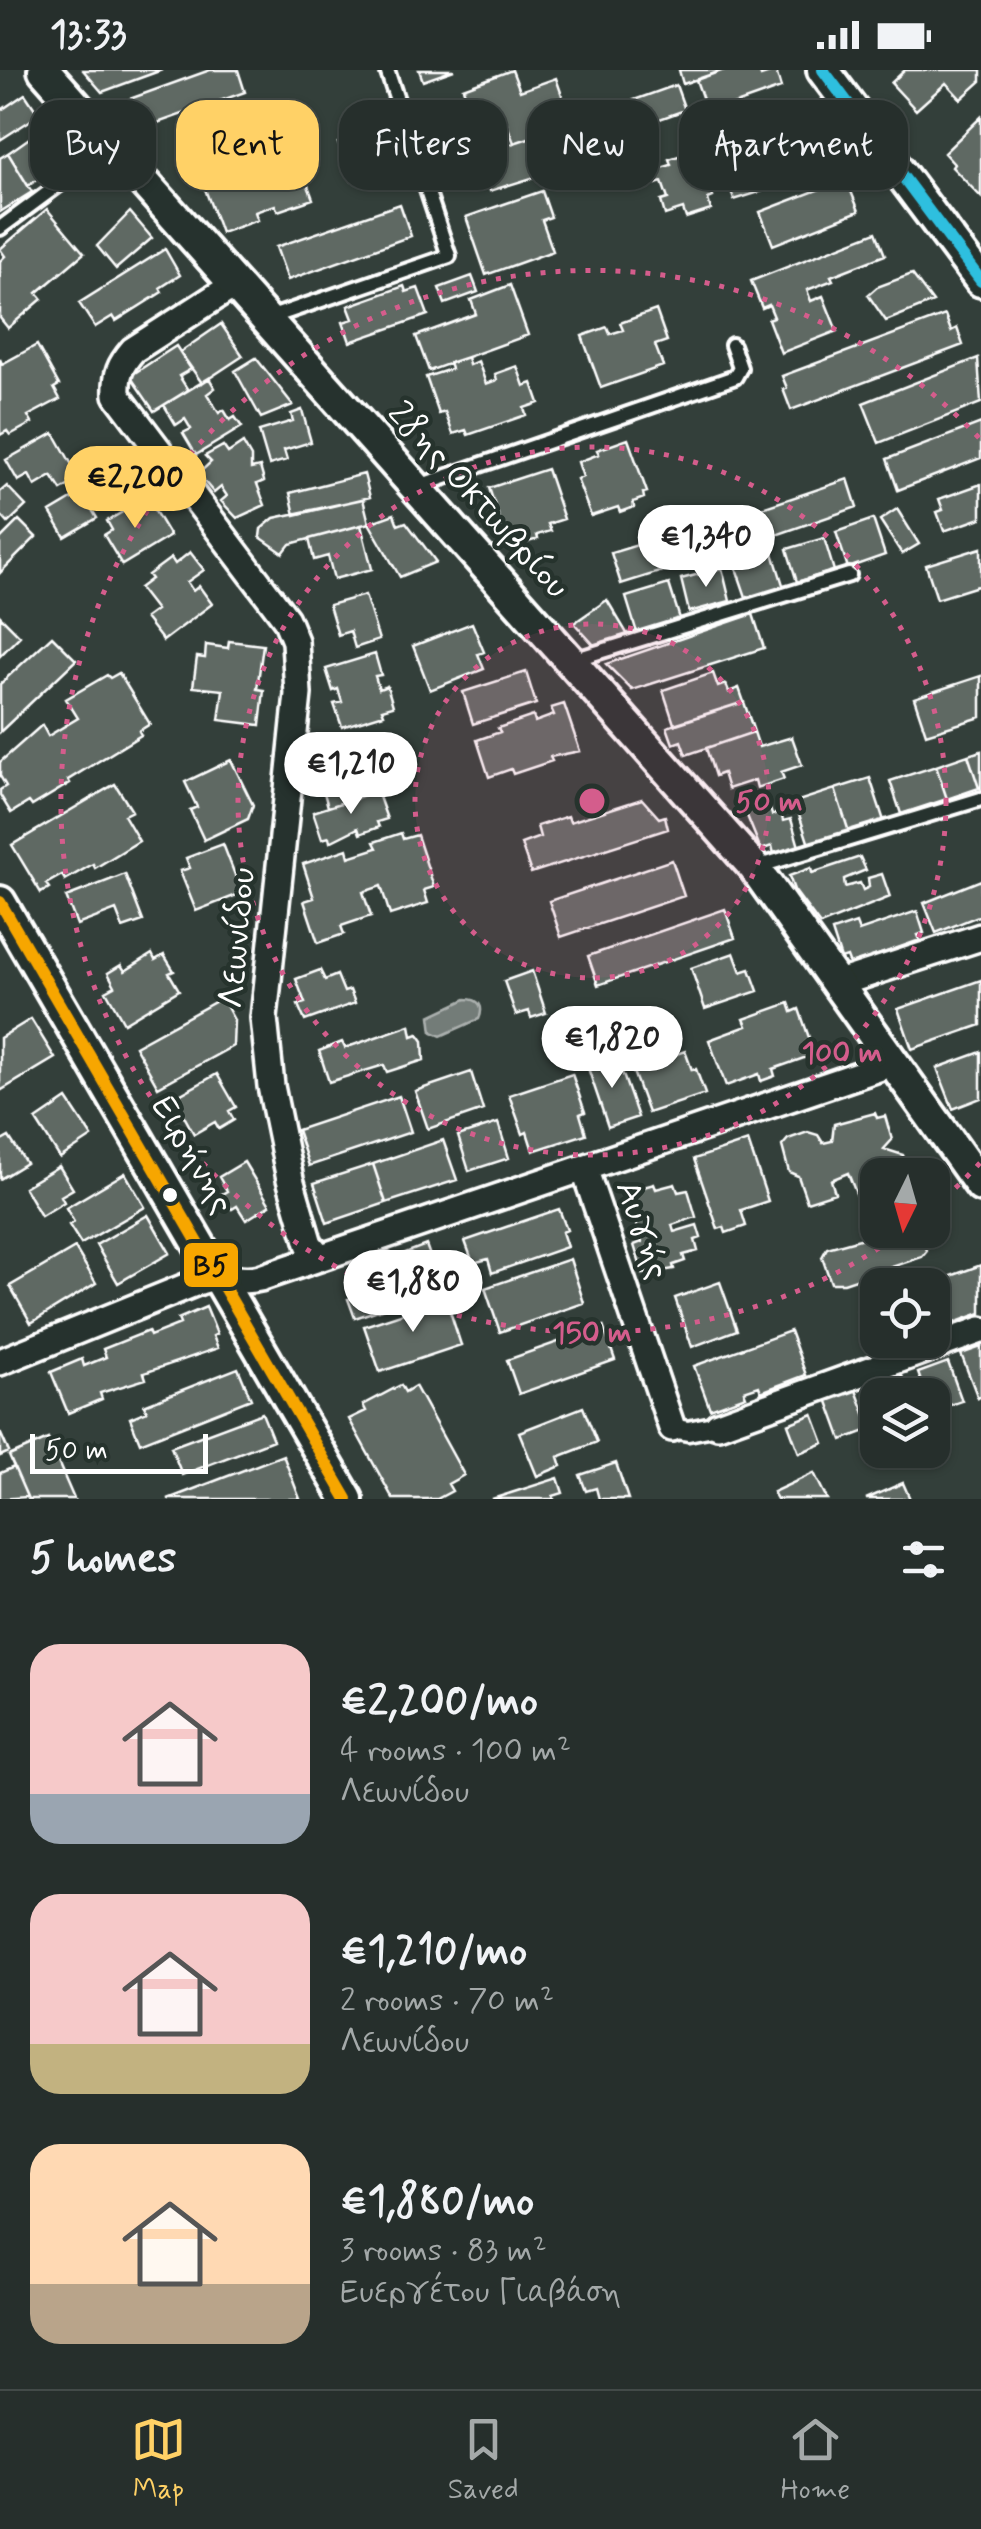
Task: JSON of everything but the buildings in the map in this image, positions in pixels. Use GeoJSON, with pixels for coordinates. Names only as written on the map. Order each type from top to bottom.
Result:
{"type":"FeatureCollection","features":[{"type":"Feature","properties":{"kind":"street","name":"28ης Οκτωβρίου"},"geometry":{"type":"LineString","coordinates":[[44,70],[70,100]]}},
{"type":"Feature","properties":{"kind":"street"},"geometry":{"type":"LineString","coordinates":[[823,70],[981,281]]}},
{"type":"Feature","properties":{"kind":"street","name":"28ης Οκτωβρίου"},"geometry":{"type":"LineString","coordinates":[[150,190],[754,867],[981,1186]]}},
{"type":"Feature","properties":{"kind":"street","name":"Λεωνίδου"},"geometry":{"type":"LineString","coordinates":[[234,284],[133,350],[116,377],[117,394],[262,584],[286,618],[295,641],[298,694],[264,1018],[271,1086],[305,1232],[312,1250],[320,1257]]}},
{"type":"Feature","properties":{"kind":"street","name":"Ειρήνης"},"geometry":{"type":"LineString","coordinates":[[0,902],[347,1499]]}},
{"type":"Feature","properties":{"kind":"street"},"geometry":{"type":"LineString","coordinates":[[839,984],[981,937]]}},
{"type":"Feature","properties":{"kind":"street"},"geometry":{"type":"LineString","coordinates":[[215,1269],[252,1280],[260,1278],[893,1063]]}},
{"type":"Feature","properties":{"kind":"street","name":"Αυγής"},"geometry":{"type":"LineString","coordinates":[[584,1168],[672,1428]]}},
{"type":"Feature","properties":{"kind":"street"},"geometry":{"type":"LineString","coordinates":[[0,1362],[215,1269],[264,1266],[293,1252],[305,1232]]}},
{"type":"Feature","properties":{"kind":"street"},"geometry":{"type":"LineString","coordinates":[[246,1322],[260,1278]]}},
{"type":"Feature","properties":{"kind":"street"},"geometry":{"type":"LineString","coordinates":[[672,1428],[688,1430],[718,1425],[981,1330]]}},
{"type":"Feature","properties":{"kind":"lane"},"geometry":{"type":"LineString","coordinates":[[267,319],[449,256],[387,70]]}},
{"type":"Feature","properties":{"kind":"lane"},"geometry":{"type":"LineString","coordinates":[[0,228],[51,190]]}},
{"type":"Feature","properties":{"kind":"lane"},"geometry":{"type":"LineString","coordinates":[[416,487],[735,377],[740,368],[732,346]]}},
{"type":"Feature","properties":{"kind":"lane"},"geometry":{"type":"LineString","coordinates":[[570,660],[849,575]]}},
{"type":"Feature","properties":{"kind":"lane"},"geometry":{"type":"LineString","coordinates":[[754,867],[981,800]]}},
{"type":"Feature","properties":{"kind":"shaded area"},"geometry":{"type":"Polygon","coordinates":[[[466,999],[480,1004],[479,1019],[441,1036],[432,1032],[430,1016],[466,999]]]}},
{"type":"Feature","properties":{"kind":"transit line"},"geometry":{"type":"LineString","coordinates":[[823,70],[981,281]]}},
{"type":"Feature","properties":{"kind":"transit line","name":"Β5"},"geometry":{"type":"LineString","coordinates":[[0,902],[347,1499]]}}]}
